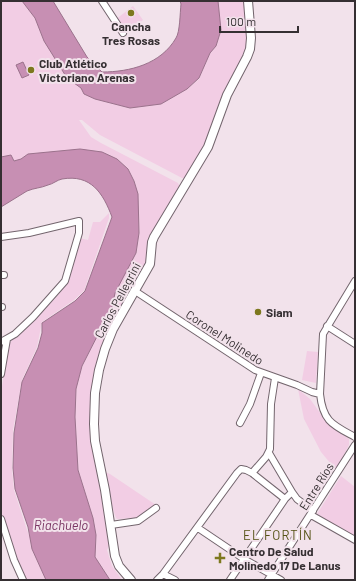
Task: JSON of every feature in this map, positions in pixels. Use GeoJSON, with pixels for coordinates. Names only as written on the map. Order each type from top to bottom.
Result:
{"type":"FeatureCollection","features":[{"type":"Feature","properties":{"kind":"street"},"geometry":{"type":"LineString","coordinates":[[102,1],[123,33]]}},
{"type":"Feature","properties":{"kind":"street","name":"Carlos Pellegrini"},"geometry":{"type":"LineString","coordinates":[[131,580],[117,561],[95,441],[95,393],[99,370],[113,329],[150,264],[152,242],[154,237],[208,147],[227,95],[247,57],[250,49],[251,38],[248,1]]}},
{"type":"Feature","properties":{"kind":"street"},"geometry":{"type":"LineString","coordinates":[[1,237],[30,233],[79,221],[79,233],[64,281],[33,317],[15,334],[4,341],[1,374]]}},
{"type":"Feature","properties":{"kind":"street"},"geometry":{"type":"LineString","coordinates":[[355,281],[327,326],[322,337],[320,394],[322,408],[326,418],[336,427],[355,437]]}},
{"type":"Feature","properties":{"kind":"street","name":"Coronel Molinedo"},"geometry":{"type":"LineString","coordinates":[[135,291],[261,373],[320,394]]}},
{"type":"Feature","properties":{"kind":"street"},"geometry":{"type":"LineString","coordinates":[[327,326],[355,344]]}},
{"type":"Feature","properties":{"kind":"street"},"geometry":{"type":"LineString","coordinates":[[240,423],[250,404],[261,373]]}},
{"type":"Feature","properties":{"kind":"street"},"geometry":{"type":"LineString","coordinates":[[252,473],[269,453],[271,443],[271,404],[276,378]]}},
{"type":"Feature","properties":{"kind":"street","name":"Entre Ríos"},"geometry":{"type":"LineString","coordinates":[[270,577],[355,445]]}},
{"type":"Feature","properties":{"kind":"street"},"geometry":{"type":"LineString","coordinates":[[269,453],[297,499],[312,513],[355,540]]}},
{"type":"Feature","properties":{"kind":"street"},"geometry":{"type":"LineString","coordinates":[[157,580],[198,528],[239,470],[243,469],[252,473],[285,499]]}},
{"type":"Feature","properties":{"kind":"street"},"geometry":{"type":"LineString","coordinates":[[230,580],[285,499],[292,492]]}},
{"type":"Feature","properties":{"kind":"street"},"geometry":{"type":"LineString","coordinates":[[111,525],[138,522],[156,508]]}},
{"type":"Feature","properties":{"kind":"street"},"geometry":{"type":"LineString","coordinates":[[1,520],[14,560],[23,580]]}},
{"type":"Feature","properties":{"kind":"street"},"geometry":{"type":"LineString","coordinates":[[198,528],[270,577],[281,580]]}},
{"type":"Feature","properties":{"kind":"street"},"geometry":{"type":"LineString","coordinates":[[163,574],[175,580]]}},
{"type":"Feature","properties":{"kind":"shaded area"},"geometry":{"type":"Polygon","coordinates":[[[1,1],[22,1],[35,18],[44,41],[67,78],[81,88],[84,94],[95,99],[130,108],[161,104],[187,89],[199,79],[210,53],[216,46],[221,30],[218,1],[244,1],[248,30],[247,48],[229,82],[205,147],[188,178],[182,178],[100,135],[82,120],[79,120],[91,137],[178,183],[181,189],[155,231],[150,260],[112,329],[94,393],[110,544],[107,550],[112,566],[122,580],[110,580],[95,557],[96,535],[93,518],[78,470],[75,417],[76,389],[82,366],[112,307],[115,293],[136,253],[139,233],[134,181],[128,169],[117,159],[28,154],[21,159],[14,161],[11,155],[1,157],[1,1]]]}},
{"type":"Feature","properties":{"kind":"shaded area","name":"Cancha Tres Rosas"},"geometry":{"type":"Polygon","coordinates":[[[133,6],[143,20],[130,31],[123,33],[115,20],[133,6]]]}},
{"type":"Feature","properties":{"kind":"shaded area"},"geometry":{"type":"Polygon","coordinates":[[[109,213],[109,218],[84,291],[74,300],[42,322],[37,347],[22,380],[13,430],[12,470],[14,490],[27,530],[47,580],[25,580],[14,556],[1,514],[1,392],[9,344],[14,337],[50,301],[54,300],[68,282],[72,270],[71,265],[79,238],[88,240],[93,222],[100,222],[109,213]]]}},
{"type":"Feature","properties":{"kind":"shaded area"},"geometry":{"type":"Polygon","coordinates":[[[307,351],[318,352],[316,383],[302,380],[307,351]]]}},
{"type":"Feature","properties":{"kind":"shaded area"},"geometry":{"type":"Polygon","coordinates":[[[298,389],[310,399],[328,424],[349,439],[349,445],[336,470],[321,452],[304,419],[298,389]]]}},
{"type":"Feature","properties":{"kind":"shaded area"},"geometry":{"type":"Polygon","coordinates":[[[105,472],[156,505],[136,518],[117,519],[112,505],[105,472]]]}},
{"type":"Feature","properties":{"kind":"shaded area"},"geometry":{"type":"Polygon","coordinates":[[[341,476],[355,487],[355,537],[317,514],[341,476]]]}},
{"type":"Feature","properties":{"kind":"water"},"geometry":{"type":"Polygon","coordinates":[[[22,1],[53,1],[87,57],[102,72],[113,72],[144,65],[162,54],[170,47],[176,38],[179,27],[180,1],[218,1],[221,30],[216,46],[210,53],[199,78],[187,89],[161,104],[130,108],[95,99],[84,94],[81,88],[67,78],[44,41],[35,18],[22,1]]]}},
{"type":"Feature","properties":{"kind":"water"},"geometry":{"type":"Polygon","coordinates":[[[23,62],[29,75],[22,78],[16,65],[23,62]]]}},
{"type":"Feature","properties":{"kind":"water","name":"Riachuelo"},"geometry":{"type":"Polygon","coordinates":[[[80,149],[102,152],[117,159],[128,169],[138,194],[139,233],[136,253],[115,293],[112,307],[82,366],[76,389],[75,417],[78,470],[93,518],[96,535],[95,557],[110,580],[46,580],[32,549],[28,527],[15,489],[13,468],[14,433],[22,382],[38,348],[42,333],[42,323],[75,301],[85,291],[112,217],[100,193],[94,187],[81,179],[72,178],[62,179],[27,191],[1,207],[1,157],[11,155],[14,161],[21,159],[28,154],[80,149]]]}},
{"type":"Feature","properties":{"kind":"place","name":"Cancha Tres Rosas"},"geometry":{"type":"Point","coordinates":[131,13]}},
{"type":"Feature","properties":{"kind":"place","name":"Club Atlético Victoriano Arenas"},"geometry":{"type":"Point","coordinates":[31,70]}},
{"type":"Feature","properties":{"kind":"place","name":"Siam"},"geometry":{"type":"Point","coordinates":[258,312]}},
{"type":"Feature","properties":{"kind":"place","name":"Centro De Salud Molinedo 17 De Lanus"},"geometry":{"type":"Point","coordinates":[220,558]}},
{"type":"Feature","properties":{"kind":"district","name":"EL FORTÍN"},"geometry":{"type":"Point","coordinates":[278,535]}}]}
